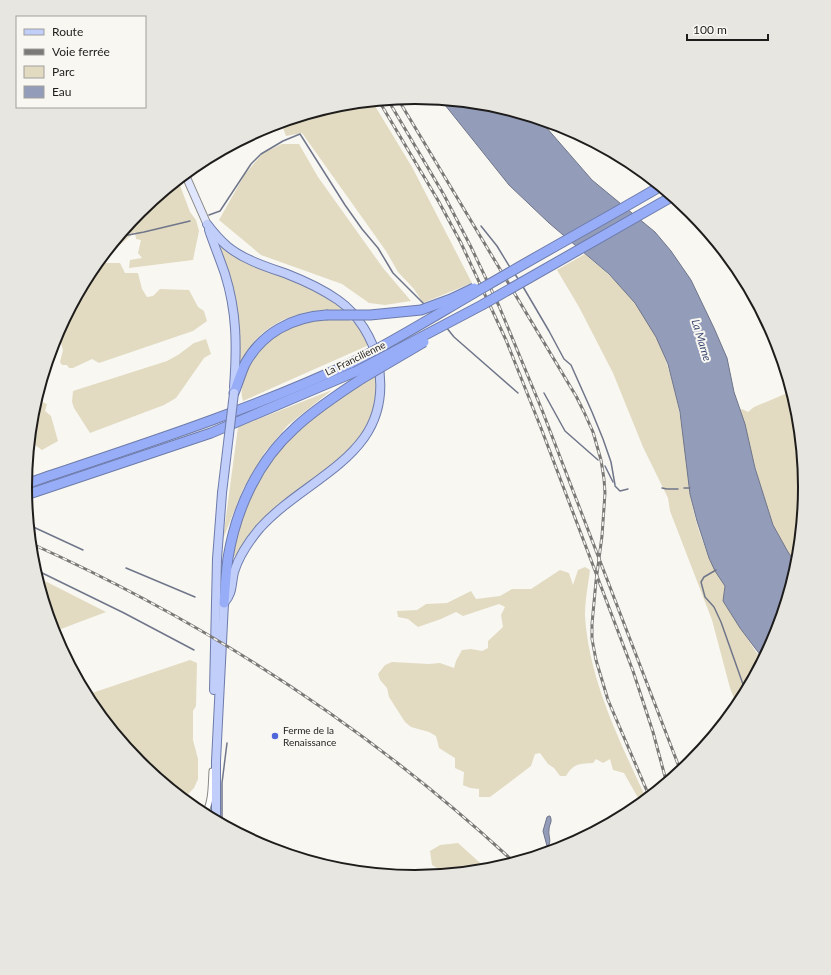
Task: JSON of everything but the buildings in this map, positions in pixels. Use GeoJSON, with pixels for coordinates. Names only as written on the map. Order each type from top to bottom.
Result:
{"type":"FeatureCollection","features":[{"type":"Feature","properties":{"kind":"highway","name":"La Francilienne"},"geometry":{"type":"LineString","coordinates":[[32,481],[243,408],[309,382],[382,347],[656,189]]}},
{"type":"Feature","properties":{"kind":"highway","name":"La Francilienne"},"geometry":{"type":"LineString","coordinates":[[32,493],[211,433],[359,375],[442,326],[668,199]]}},
{"type":"Feature","properties":{"kind":"highway"},"geometry":{"type":"LineString","coordinates":[[234,393],[245,364],[263,340],[277,329],[301,318],[326,315],[370,315],[421,310],[451,299],[472,288],[485,287]]}},
{"type":"Feature","properties":{"kind":"highway"},"geometry":{"type":"LineString","coordinates":[[224,603],[228,558],[235,528],[243,505],[256,477],[283,440],[296,427],[359,375]]}},
{"type":"Feature","properties":{"kind":"main road"},"geometry":{"type":"LineString","coordinates":[[187,179],[225,273],[234,313],[237,358],[222,493],[217,559],[213,764],[214,814]]}},
{"type":"Feature","properties":{"kind":"main road"},"geometry":{"type":"LineString","coordinates":[[206,224],[214,234],[228,246],[244,256],[262,265],[317,287],[340,301],[357,318],[363,327],[377,355],[380,373],[380,390],[377,408],[373,422],[363,439],[351,454],[335,469],[291,500],[260,528],[239,558],[234,572],[230,596],[224,603],[214,814]]}},
{"type":"Feature","properties":{"kind":"street"},"geometry":{"type":"LineString","coordinates":[[207,809],[209,805],[213,764]]}},
{"type":"Feature","properties":{"kind":"green space"},"geometry":{"type":"Polygon","coordinates":[[[375,106],[412,167],[472,283],[423,303],[414,289],[398,272],[386,251],[302,133],[286,136],[283,128],[292,124],[341,111],[375,106]]]}},
{"type":"Feature","properties":{"kind":"green space"},"geometry":{"type":"Polygon","coordinates":[[[282,144],[299,144],[318,177],[383,268],[411,301],[385,305],[369,303],[342,284],[261,255],[219,220],[245,174],[263,153],[282,144]]]}},
{"type":"Feature","properties":{"kind":"green space"},"geometry":{"type":"Polygon","coordinates":[[[180,185],[190,212],[196,220],[199,231],[193,260],[129,268],[130,260],[142,258],[138,253],[141,240],[136,239],[135,232],[116,248],[144,216],[180,185]]]}},
{"type":"Feature","properties":{"kind":"green space"},"geometry":{"type":"Polygon","coordinates":[[[221,245],[312,287],[337,302],[345,310],[320,310],[307,312],[295,315],[272,326],[262,333],[253,343],[238,369],[239,324],[236,302],[220,248],[221,245]]]}},
{"type":"Feature","properties":{"kind":"green space"},"geometry":{"type":"Polygon","coordinates":[[[585,254],[618,283],[630,296],[646,319],[663,353],[675,390],[679,409],[690,493],[695,517],[707,553],[725,586],[723,601],[760,656],[748,679],[735,700],[730,688],[712,620],[670,511],[668,498],[643,447],[613,373],[579,307],[557,270],[585,254]]]}},
{"type":"Feature","properties":{"kind":"green space"},"geometry":{"type":"Polygon","coordinates":[[[105,263],[120,263],[125,273],[138,273],[142,289],[147,297],[153,296],[160,289],[189,290],[198,307],[204,311],[207,321],[193,331],[99,363],[92,359],[73,368],[69,368],[67,365],[62,365],[60,362],[63,350],[61,343],[83,296],[105,263]]]}},
{"type":"Feature","properties":{"kind":"green space"},"geometry":{"type":"Polygon","coordinates":[[[319,319],[345,319],[355,323],[360,328],[369,345],[243,401],[242,390],[245,375],[257,353],[267,340],[276,333],[288,327],[319,319]]]}},
{"type":"Feature","properties":{"kind":"green space"},"geometry":{"type":"Polygon","coordinates":[[[206,339],[211,354],[204,358],[176,398],[164,405],[90,433],[74,408],[72,402],[73,391],[167,361],[194,343],[206,339]]]}},
{"type":"Feature","properties":{"kind":"green space"},"geometry":{"type":"Polygon","coordinates":[[[378,372],[377,390],[373,412],[362,433],[347,453],[322,474],[237,555],[232,557],[238,532],[251,494],[274,454],[289,438],[319,414],[378,372]]]}},
{"type":"Feature","properties":{"kind":"green space"},"geometry":{"type":"Polygon","coordinates":[[[332,390],[288,425],[265,452],[243,489],[223,539],[238,427],[332,390]]]}},
{"type":"Feature","properties":{"kind":"green space"},"geometry":{"type":"Polygon","coordinates":[[[787,393],[796,437],[799,488],[796,538],[791,564],[780,548],[738,411],[742,409],[748,412],[754,407],[787,393]]]}},
{"type":"Feature","properties":{"kind":"green space"},"geometry":{"type":"Polygon","coordinates":[[[42,402],[47,404],[45,411],[51,416],[58,441],[42,450],[35,445],[35,437],[42,402]]]}},
{"type":"Feature","properties":{"kind":"green space"},"geometry":{"type":"Polygon","coordinates":[[[585,567],[590,570],[585,616],[588,640],[599,687],[626,756],[645,795],[639,799],[624,773],[613,770],[610,759],[603,763],[596,759],[593,763],[574,766],[566,776],[560,776],[540,753],[535,754],[531,766],[490,797],[479,797],[479,789],[470,788],[463,785],[464,772],[455,768],[455,758],[439,748],[436,736],[429,732],[411,727],[405,722],[389,697],[387,688],[380,680],[378,674],[385,665],[392,662],[429,664],[440,663],[454,668],[462,650],[471,649],[482,651],[488,648],[488,641],[503,627],[501,615],[505,607],[499,604],[463,616],[456,612],[418,627],[408,619],[398,617],[397,611],[417,610],[426,604],[447,603],[471,591],[476,599],[500,596],[512,589],[531,589],[560,570],[569,573],[573,585],[578,570],[585,567]]]}},
{"type":"Feature","properties":{"kind":"green space"},"geometry":{"type":"Polygon","coordinates":[[[43,580],[106,612],[59,630],[52,611],[43,580]]]}},
{"type":"Feature","properties":{"kind":"green space"},"geometry":{"type":"Polygon","coordinates":[[[190,660],[197,663],[196,706],[193,711],[193,740],[198,759],[198,779],[194,788],[186,795],[144,759],[111,721],[92,693],[190,660]]]}},
{"type":"Feature","properties":{"kind":"green space"},"geometry":{"type":"Polygon","coordinates":[[[458,843],[483,865],[441,870],[432,865],[430,851],[440,845],[458,843]]]}},
{"type":"Feature","properties":{"kind":"water","name":"La Marne"},"geometry":{"type":"Polygon","coordinates":[[[445,105],[490,111],[546,127],[592,180],[655,232],[671,251],[691,280],[727,358],[734,392],[745,424],[755,468],[773,525],[793,558],[779,611],[760,655],[740,628],[723,601],[725,586],[715,571],[709,558],[690,494],[680,412],[668,364],[656,337],[635,303],[609,274],[549,223],[509,185],[445,105]]]}},
{"type":"Feature","properties":{"kind":"water"},"geometry":{"type":"Polygon","coordinates":[[[549,816],[551,820],[549,828],[550,842],[547,846],[543,831],[547,817],[549,816]]]}},
{"type":"Feature","properties":{"kind":"waterway"},"geometry":{"type":"LineString","coordinates":[[209,215],[220,211],[251,164],[261,154],[283,141],[300,134],[345,205],[378,248],[393,273],[425,305]]}},
{"type":"Feature","properties":{"kind":"waterway"},"geometry":{"type":"LineString","coordinates":[[127,235],[190,221]]}},
{"type":"Feature","properties":{"kind":"waterway"},"geometry":{"type":"LineString","coordinates":[[481,226],[497,246],[511,269]]}},
{"type":"Feature","properties":{"kind":"waterway"},"geometry":{"type":"LineString","coordinates":[[514,273],[519,280]]}},
{"type":"Feature","properties":{"kind":"waterway"},"geometry":{"type":"LineString","coordinates":[[522,285],[564,359],[571,365],[603,439],[611,462],[615,485]]}},
{"type":"Feature","properties":{"kind":"waterway"},"geometry":{"type":"LineString","coordinates":[[446,327],[454,337],[518,393]]}},
{"type":"Feature","properties":{"kind":"waterway"},"geometry":{"type":"LineString","coordinates":[[544,393],[565,431],[598,460]]}},
{"type":"Feature","properties":{"kind":"waterway"},"geometry":{"type":"LineString","coordinates":[[605,466],[613,482]]}},
{"type":"Feature","properties":{"kind":"waterway"},"geometry":{"type":"LineString","coordinates":[[615,486],[620,491],[628,489]]}},
{"type":"Feature","properties":{"kind":"waterway"},"geometry":{"type":"LineString","coordinates":[[662,488],[678,489]]}},
{"type":"Feature","properties":{"kind":"waterway"},"geometry":{"type":"LineString","coordinates":[[684,488],[690,488]]}},
{"type":"Feature","properties":{"kind":"waterway"},"geometry":{"type":"LineString","coordinates":[[34,527],[83,550]]}},
{"type":"Feature","properties":{"kind":"waterway"},"geometry":{"type":"LineString","coordinates":[[126,568],[195,597]]}},
{"type":"Feature","properties":{"kind":"waterway"},"geometry":{"type":"LineString","coordinates":[[716,570],[704,577],[701,582],[705,597],[714,607],[721,622],[744,686]]}},
{"type":"Feature","properties":{"kind":"waterway"},"geometry":{"type":"LineString","coordinates":[[42,573],[124,613],[194,650]]}},
{"type":"Feature","properties":{"kind":"waterway"},"geometry":{"type":"LineString","coordinates":[[222,819],[222,783],[227,743]]}},
{"type":"Feature","properties":{"kind":"railway"},"geometry":{"type":"LineString","coordinates":[[391,105],[444,195],[499,306],[542,410],[679,766]]}},
{"type":"Feature","properties":{"kind":"railway"},"geometry":{"type":"LineString","coordinates":[[401,105],[576,396],[593,432],[601,460],[605,493],[602,536],[592,624],[592,639],[596,660],[608,700],[648,793]]}},
{"type":"Feature","properties":{"kind":"railway"},"geometry":{"type":"LineString","coordinates":[[382,106],[439,202],[461,243],[506,340],[633,671],[653,732],[665,778]]}},
{"type":"Feature","properties":{"kind":"railway"},"geometry":{"type":"LineString","coordinates":[[36,546],[96,574],[161,608],[286,684],[346,725],[404,769],[461,815],[511,859]]}},
{"type":"Feature","properties":{"kind":"place","name":"Ferme de la Renaissance"},"geometry":{"type":"Point","coordinates":[275,736]}}]}
